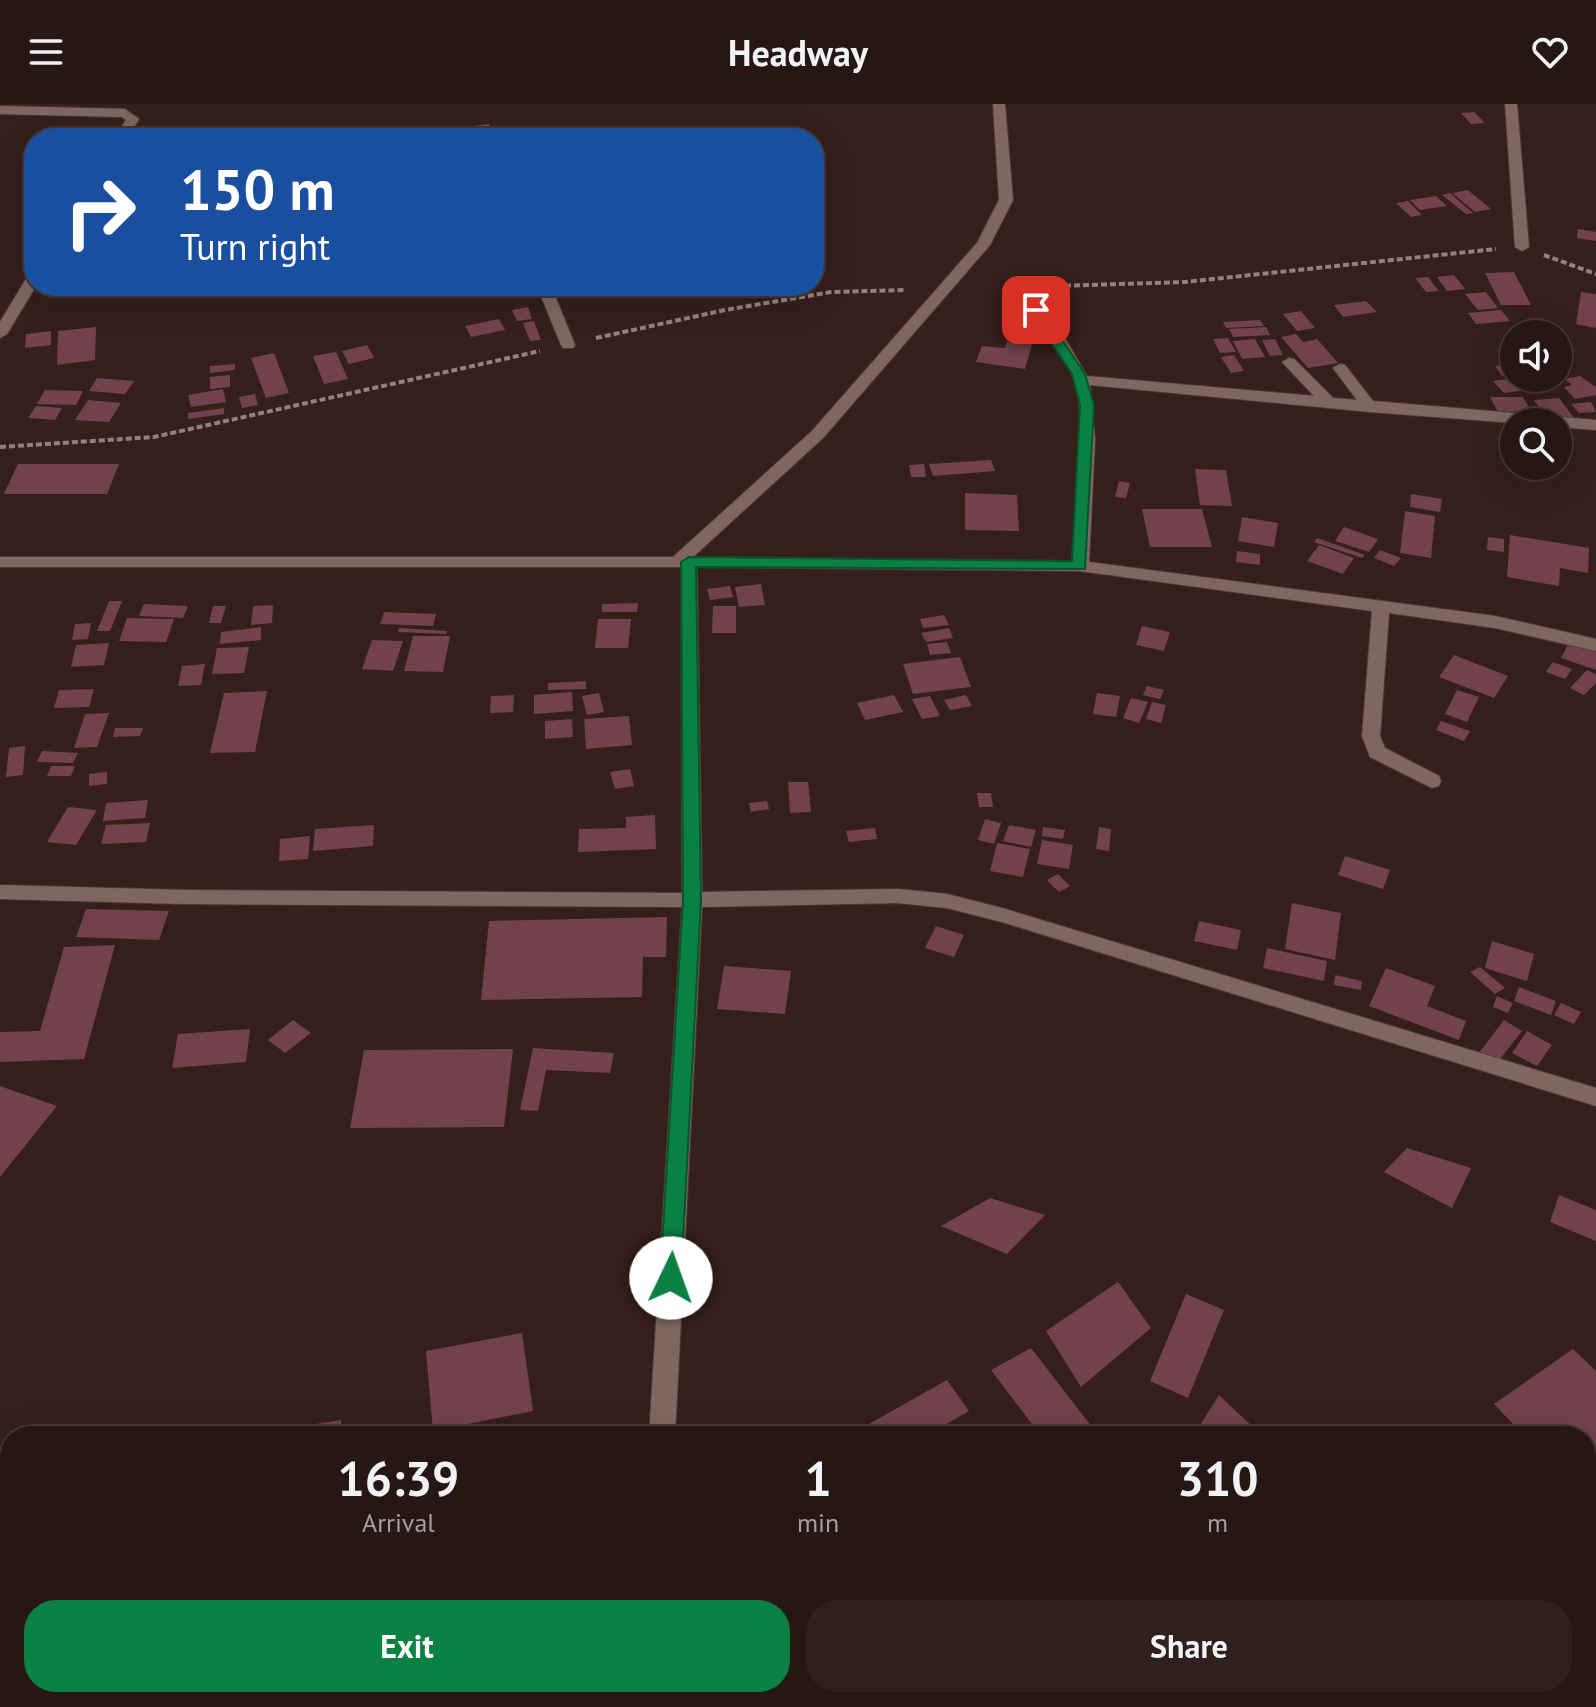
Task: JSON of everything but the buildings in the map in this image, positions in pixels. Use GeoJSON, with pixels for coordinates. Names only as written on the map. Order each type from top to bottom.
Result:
{"type":"FeatureCollection","features":[{"type":"Feature","properties":{"kind":"street"},"geometry":{"type":"LineString","coordinates":[[663,1426],[692,900],[683,562],[800,451],[947,289],[1002,214],[1006,183],[999,104]]}},
{"type":"Feature","properties":{"kind":"street"},"geometry":{"type":"LineString","coordinates":[[1511,104],[1522,247]]}},
{"type":"Feature","properties":{"kind":"street"},"geometry":{"type":"LineString","coordinates":[[0,110],[125,113],[133,119],[127,128]]}},
{"type":"Feature","properties":{"kind":"street"},"geometry":{"type":"LineString","coordinates":[[1020,287],[1068,355],[1081,380],[1087,405],[1080,566]]}},
{"type":"Feature","properties":{"kind":"street"},"geometry":{"type":"LineString","coordinates":[[0,334],[24,294]]}},
{"type":"Feature","properties":{"kind":"street"},"geometry":{"type":"LineString","coordinates":[[548,296],[568,345]]}},
{"type":"Feature","properties":{"kind":"street"},"geometry":{"type":"LineString","coordinates":[[1289,362],[1329,402]]}},
{"type":"Feature","properties":{"kind":"street"},"geometry":{"type":"LineString","coordinates":[[1340,368],[1370,407]]}},
{"type":"Feature","properties":{"kind":"street"},"geometry":{"type":"LineString","coordinates":[[1081,380],[1500,417]]}},
{"type":"Feature","properties":{"kind":"street"},"geometry":{"type":"LineString","coordinates":[[1572,423],[1596,425]]}},
{"type":"Feature","properties":{"kind":"street"},"geometry":{"type":"LineString","coordinates":[[0,562],[683,562],[1080,566],[1495,622],[1596,645]]}},
{"type":"Feature","properties":{"kind":"street"},"geometry":{"type":"LineString","coordinates":[[1381,605],[1371,736],[1377,752],[1402,768],[1432,781]]}},
{"type":"Feature","properties":{"kind":"street"},"geometry":{"type":"LineString","coordinates":[[0,892],[201,898],[692,900],[898,896],[947,901],[1002,915],[1596,1097]]}},
{"type":"Feature","properties":{"kind":"path"},"geometry":{"type":"LineString","coordinates":[[1020,287],[1185,282],[1522,247],[1596,274]]}},
{"type":"Feature","properties":{"kind":"path"},"geometry":{"type":"LineString","coordinates":[[824,293],[947,289]]}},
{"type":"Feature","properties":{"kind":"path"},"geometry":{"type":"LineString","coordinates":[[0,447],[154,437],[725,310],[807,296]]}},
{"type":"Feature","properties":{"kind":"route"},"geometry":{"type":"LineString","coordinates":[[671,1278],[692,900],[689,562],[1080,566],[1087,405],[1078,374],[1068,355],[1036,310]]}}]}
